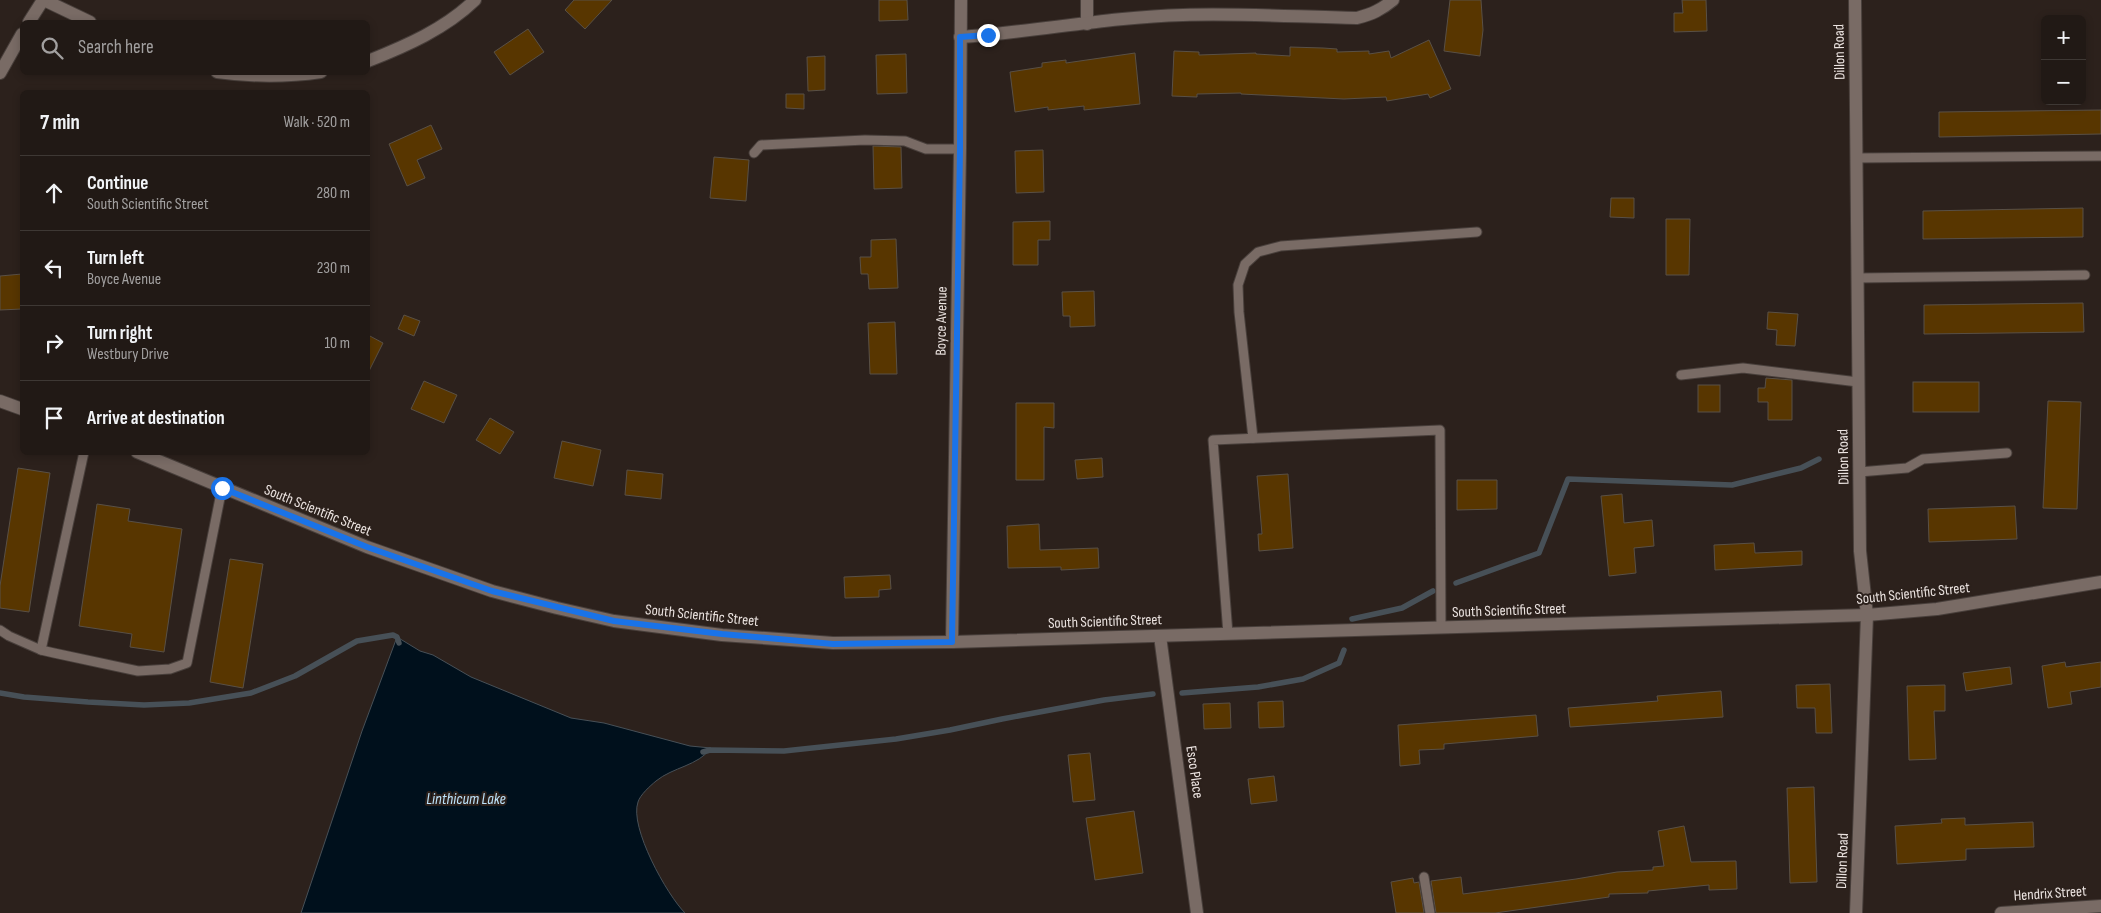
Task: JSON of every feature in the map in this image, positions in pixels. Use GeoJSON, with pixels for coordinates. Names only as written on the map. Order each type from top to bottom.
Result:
{"type":"FeatureCollection","features":[{"type":"Feature","properties":{"kind":"street"},"geometry":{"type":"LineString","coordinates":[[30,20],[43,0],[86,20]]}},
{"type":"Feature","properties":{"kind":"street"},"geometry":{"type":"LineString","coordinates":[[370,60],[405,46],[438,28],[475,0]]}},
{"type":"Feature","properties":{"kind":"street","name":"Boyce Avenue"},"geometry":{"type":"LineString","coordinates":[[952,642],[961,0]]}},
{"type":"Feature","properties":{"kind":"street"},"geometry":{"type":"LineString","coordinates":[[1087,24],[1088,0]]}},
{"type":"Feature","properties":{"kind":"street"},"geometry":{"type":"LineString","coordinates":[[960,37],[1087,24],[1110,19],[1183,15],[1357,18],[1382,10],[1393,0]]}},
{"type":"Feature","properties":{"kind":"street","name":"Dillon Road"},"geometry":{"type":"LineString","coordinates":[[1855,0],[1860,550],[1867,615],[1856,913]]}},
{"type":"Feature","properties":{"kind":"street"},"geometry":{"type":"LineString","coordinates":[[0,73],[20,38]]}},
{"type":"Feature","properties":{"kind":"street"},"geometry":{"type":"LineString","coordinates":[[239,75],[253,77],[302,75]]}},
{"type":"Feature","properties":{"kind":"street"},"geometry":{"type":"LineString","coordinates":[[0,401],[20,408]]}},
{"type":"Feature","properties":{"kind":"street","name":"South Scientific Street"},"geometry":{"type":"LineString","coordinates":[[144,455],[367,547],[492,591],[614,621],[722,634],[833,644],[1867,615],[1936,609],[2101,582]]}},
{"type":"Feature","properties":{"kind":"street","name":"Esco Place"},"geometry":{"type":"LineString","coordinates":[[1160,636],[1197,913]]}},
{"type":"Feature","properties":{"kind":"street","name":"Hendrix Street"},"geometry":{"type":"LineString","coordinates":[[2001,913],[2101,906]]}},
{"type":"Feature","properties":{"kind":"lane"},"geometry":{"type":"LineString","coordinates":[[754,153],[761,145],[865,140],[906,141],[926,149],[960,149]]}},
{"type":"Feature","properties":{"kind":"lane"},"geometry":{"type":"LineString","coordinates":[[1856,158],[2101,156]]}},
{"type":"Feature","properties":{"kind":"lane"},"geometry":{"type":"LineString","coordinates":[[1253,438],[1239,312],[1238,285],[1245,264],[1258,252],[1281,246],[1477,232]]}},
{"type":"Feature","properties":{"kind":"lane"},"geometry":{"type":"LineString","coordinates":[[1857,278],[2085,275]]}},
{"type":"Feature","properties":{"kind":"lane"},"geometry":{"type":"LineString","coordinates":[[1681,375],[1744,368],[1858,382]]}},
{"type":"Feature","properties":{"kind":"lane"},"geometry":{"type":"LineString","coordinates":[[1228,634],[1213,440],[1440,430],[1441,628]]}},
{"type":"Feature","properties":{"kind":"lane"},"geometry":{"type":"LineString","coordinates":[[1859,472],[1907,468],[1923,459],[2007,453]]}},
{"type":"Feature","properties":{"kind":"lane"},"geometry":{"type":"LineString","coordinates":[[41,650],[83,455]]}},
{"type":"Feature","properties":{"kind":"lane"},"geometry":{"type":"LineString","coordinates":[[0,630],[41,650],[138,671],[170,669],[188,663],[222,488]]}},
{"type":"Feature","properties":{"kind":"lane"},"geometry":{"type":"LineString","coordinates":[[1424,877],[1430,913]]}},
{"type":"Feature","properties":{"kind":"water","name":"Linthicum Lake"},"geometry":{"type":"Polygon","coordinates":[[[397,637],[471,677],[571,718],[604,723],[690,746],[711,748],[699,759],[670,772],[656,781],[648,788],[638,802],[639,827],[651,860],[669,892],[685,913],[301,913],[362,731],[397,637]]]}},
{"type":"Feature","properties":{"kind":"building"},"geometry":{"type":"Polygon","coordinates":[[[574,0],[612,0],[585,29],[565,10],[574,0]]]}},
{"type":"Feature","properties":{"kind":"building"},"geometry":{"type":"Polygon","coordinates":[[[879,0],[907,0],[908,20],[879,21],[879,0]]]}},
{"type":"Feature","properties":{"kind":"building"},"geometry":{"type":"Polygon","coordinates":[[[1450,0],[1481,0],[1483,30],[1480,56],[1444,51],[1450,0]]]}},
{"type":"Feature","properties":{"kind":"building"},"geometry":{"type":"Polygon","coordinates":[[[1682,0],[1706,0],[1707,31],[1674,32],[1674,13],[1683,13],[1682,0]]]}},
{"type":"Feature","properties":{"kind":"building"},"geometry":{"type":"Polygon","coordinates":[[[528,29],[544,52],[510,75],[494,52],[528,29]]]}},
{"type":"Feature","properties":{"kind":"building"},"geometry":{"type":"Polygon","coordinates":[[[1429,40],[1451,89],[1430,98],[1428,94],[1387,101],[1386,97],[1344,99],[1241,93],[1197,94],[1197,97],[1172,96],[1174,51],[1199,52],[1199,55],[1256,53],[1290,56],[1290,47],[1323,48],[1337,49],[1337,52],[1369,51],[1369,54],[1389,51],[1391,58],[1429,40]]]}},
{"type":"Feature","properties":{"kind":"building"},"geometry":{"type":"Polygon","coordinates":[[[1135,53],[1140,104],[1084,110],[1084,106],[1048,110],[1048,107],[1015,112],[1010,72],[1042,67],[1042,63],[1066,60],[1066,63],[1135,53]]]}},
{"type":"Feature","properties":{"kind":"building"},"geometry":{"type":"Polygon","coordinates":[[[906,54],[907,93],[877,94],[876,55],[906,54]]]}},
{"type":"Feature","properties":{"kind":"building"},"geometry":{"type":"Polygon","coordinates":[[[825,56],[825,90],[808,91],[807,57],[825,56]]]}},
{"type":"Feature","properties":{"kind":"building"},"geometry":{"type":"Polygon","coordinates":[[[786,94],[804,94],[804,109],[786,108],[786,94]]]}},
{"type":"Feature","properties":{"kind":"building"},"geometry":{"type":"Polygon","coordinates":[[[2101,110],[2101,134],[1939,137],[1939,112],[2101,110]]]}},
{"type":"Feature","properties":{"kind":"building"},"geometry":{"type":"Polygon","coordinates":[[[431,125],[442,149],[417,160],[425,178],[407,186],[389,144],[431,125]]]}},
{"type":"Feature","properties":{"kind":"building"},"geometry":{"type":"Polygon","coordinates":[[[873,146],[901,147],[902,188],[874,189],[873,146]]]}},
{"type":"Feature","properties":{"kind":"building"},"geometry":{"type":"Polygon","coordinates":[[[1043,150],[1044,192],[1016,193],[1015,151],[1043,150]]]}},
{"type":"Feature","properties":{"kind":"building"},"geometry":{"type":"Polygon","coordinates":[[[714,157],[749,160],[746,201],[710,198],[714,157]]]}},
{"type":"Feature","properties":{"kind":"building"},"geometry":{"type":"Polygon","coordinates":[[[1611,198],[1634,198],[1634,218],[1610,217],[1611,198]]]}},
{"type":"Feature","properties":{"kind":"building"},"geometry":{"type":"Polygon","coordinates":[[[2083,208],[2083,237],[1923,239],[1923,211],[2083,208]]]}},
{"type":"Feature","properties":{"kind":"building"},"geometry":{"type":"Polygon","coordinates":[[[1666,219],[1690,219],[1689,275],[1666,275],[1666,219]]]}},
{"type":"Feature","properties":{"kind":"building"},"geometry":{"type":"Polygon","coordinates":[[[1050,221],[1050,240],[1038,240],[1038,265],[1013,265],[1013,222],[1050,221]]]}},
{"type":"Feature","properties":{"kind":"building"},"geometry":{"type":"Polygon","coordinates":[[[896,239],[898,288],[869,289],[868,274],[861,274],[860,257],[871,257],[871,240],[896,239]]]}},
{"type":"Feature","properties":{"kind":"building"},"geometry":{"type":"Polygon","coordinates":[[[20,274],[20,309],[0,310],[0,276],[20,274]]]}},
{"type":"Feature","properties":{"kind":"building"},"geometry":{"type":"Polygon","coordinates":[[[1094,291],[1095,326],[1070,327],[1070,316],[1063,316],[1062,292],[1094,291]]]}},
{"type":"Feature","properties":{"kind":"building"},"geometry":{"type":"Polygon","coordinates":[[[2083,303],[2084,332],[1924,334],[1924,305],[2083,303]]]}},
{"type":"Feature","properties":{"kind":"building"},"geometry":{"type":"Polygon","coordinates":[[[1768,312],[1798,314],[1795,346],[1776,345],[1777,330],[1767,329],[1768,312]]]}},
{"type":"Feature","properties":{"kind":"building"},"geometry":{"type":"Polygon","coordinates":[[[404,315],[420,321],[414,336],[398,329],[404,315]]]}},
{"type":"Feature","properties":{"kind":"building"},"geometry":{"type":"Polygon","coordinates":[[[895,322],[897,374],[870,374],[868,323],[895,322]]]}},
{"type":"Feature","properties":{"kind":"building"},"geometry":{"type":"Polygon","coordinates":[[[370,336],[383,343],[370,369],[370,336]]]}},
{"type":"Feature","properties":{"kind":"building"},"geometry":{"type":"Polygon","coordinates":[[[1766,378],[1792,380],[1792,420],[1768,420],[1768,402],[1758,402],[1758,388],[1765,388],[1766,378]]]}},
{"type":"Feature","properties":{"kind":"building"},"geometry":{"type":"Polygon","coordinates":[[[424,381],[457,395],[444,423],[411,409],[424,381]]]}},
{"type":"Feature","properties":{"kind":"building"},"geometry":{"type":"Polygon","coordinates":[[[1913,382],[1979,382],[1979,412],[1913,412],[1913,382]]]}},
{"type":"Feature","properties":{"kind":"building"},"geometry":{"type":"Polygon","coordinates":[[[1698,385],[1720,385],[1720,412],[1698,412],[1698,385]]]}},
{"type":"Feature","properties":{"kind":"building"},"geometry":{"type":"Polygon","coordinates":[[[2048,401],[2081,402],[2077,509],[2043,508],[2048,401]]]}},
{"type":"Feature","properties":{"kind":"building"},"geometry":{"type":"Polygon","coordinates":[[[1016,403],[1054,403],[1054,428],[1044,427],[1044,480],[1016,480],[1016,403]]]}},
{"type":"Feature","properties":{"kind":"building"},"geometry":{"type":"Polygon","coordinates":[[[490,418],[514,432],[500,454],[476,440],[490,418]]]}},
{"type":"Feature","properties":{"kind":"building"},"geometry":{"type":"Polygon","coordinates":[[[562,441],[601,450],[593,486],[554,478],[562,441]]]}},
{"type":"Feature","properties":{"kind":"building"},"geometry":{"type":"Polygon","coordinates":[[[1102,458],[1103,477],[1077,479],[1075,460],[1102,458]]]}},
{"type":"Feature","properties":{"kind":"building"},"geometry":{"type":"Polygon","coordinates":[[[18,468],[50,473],[29,612],[0,608],[0,586],[18,468]]]}},
{"type":"Feature","properties":{"kind":"building"},"geometry":{"type":"Polygon","coordinates":[[[627,470],[663,474],[661,499],[625,495],[627,470]]]}},
{"type":"Feature","properties":{"kind":"building"},"geometry":{"type":"Polygon","coordinates":[[[1288,474],[1293,548],[1259,551],[1258,534],[1262,534],[1257,476],[1288,474]]]}},
{"type":"Feature","properties":{"kind":"building"},"geometry":{"type":"Polygon","coordinates":[[[1457,480],[1497,480],[1497,509],[1457,510],[1457,480]]]}},
{"type":"Feature","properties":{"kind":"building"},"geometry":{"type":"Polygon","coordinates":[[[1622,494],[1624,523],[1652,520],[1654,546],[1634,548],[1636,573],[1609,576],[1601,496],[1622,494]]]}},
{"type":"Feature","properties":{"kind":"building"},"geometry":{"type":"Polygon","coordinates":[[[97,504],[130,509],[128,521],[182,529],[164,652],[130,647],[132,634],[79,626],[97,504]]]}},
{"type":"Feature","properties":{"kind":"building"},"geometry":{"type":"Polygon","coordinates":[[[2015,506],[2017,539],[1929,542],[1928,509],[2015,506]]]}},
{"type":"Feature","properties":{"kind":"building"},"geometry":{"type":"Polygon","coordinates":[[[1039,524],[1040,550],[1098,548],[1099,568],[1061,570],[1061,567],[1008,568],[1007,526],[1039,524]]]}},
{"type":"Feature","properties":{"kind":"building"},"geometry":{"type":"Polygon","coordinates":[[[1754,543],[1755,553],[1802,551],[1802,565],[1715,570],[1714,545],[1754,543]]]}},
{"type":"Feature","properties":{"kind":"building"},"geometry":{"type":"Polygon","coordinates":[[[230,559],[263,564],[243,688],[210,682],[230,559]]]}},
{"type":"Feature","properties":{"kind":"building"},"geometry":{"type":"Polygon","coordinates":[[[890,575],[891,589],[879,590],[879,597],[845,598],[844,577],[890,575]]]}},
{"type":"Feature","properties":{"kind":"building"},"geometry":{"type":"Polygon","coordinates":[[[2065,662],[2066,667],[2101,662],[2101,687],[2070,692],[2072,704],[2048,708],[2042,666],[2065,662]]]}},
{"type":"Feature","properties":{"kind":"building"},"geometry":{"type":"Polygon","coordinates":[[[2010,667],[2012,684],[1966,691],[1963,673],[2010,667]]]}},
{"type":"Feature","properties":{"kind":"building"},"geometry":{"type":"Polygon","coordinates":[[[1830,684],[1832,733],[1816,733],[1815,708],[1797,708],[1796,685],[1830,684]]]}},
{"type":"Feature","properties":{"kind":"building"},"geometry":{"type":"Polygon","coordinates":[[[1945,685],[1945,711],[1934,711],[1936,759],[1909,760],[1907,686],[1945,685]]]}},
{"type":"Feature","properties":{"kind":"building"},"geometry":{"type":"Polygon","coordinates":[[[1721,691],[1723,717],[1570,727],[1568,708],[1658,701],[1657,696],[1721,691]]]}},
{"type":"Feature","properties":{"kind":"building"},"geometry":{"type":"Polygon","coordinates":[[[1283,701],[1284,727],[1259,728],[1258,702],[1283,701]]]}},
{"type":"Feature","properties":{"kind":"building"},"geometry":{"type":"Polygon","coordinates":[[[1230,703],[1231,728],[1204,729],[1203,704],[1230,703]]]}},
{"type":"Feature","properties":{"kind":"building"},"geometry":{"type":"Polygon","coordinates":[[[1536,715],[1538,736],[1444,744],[1444,749],[1419,750],[1420,764],[1400,766],[1398,725],[1536,715]]]}},
{"type":"Feature","properties":{"kind":"building"},"geometry":{"type":"Polygon","coordinates":[[[1090,753],[1095,800],[1073,802],[1068,755],[1090,753]]]}},
{"type":"Feature","properties":{"kind":"building"},"geometry":{"type":"Polygon","coordinates":[[[1274,776],[1277,801],[1251,804],[1248,779],[1274,776]]]}},
{"type":"Feature","properties":{"kind":"building"},"geometry":{"type":"Polygon","coordinates":[[[1814,787],[1817,882],[1790,883],[1787,788],[1814,787]]]}},
{"type":"Feature","properties":{"kind":"building"},"geometry":{"type":"Polygon","coordinates":[[[1134,811],[1143,873],[1095,880],[1086,818],[1134,811]]]}},
{"type":"Feature","properties":{"kind":"building"},"geometry":{"type":"Polygon","coordinates":[[[1965,818],[1965,825],[2033,822],[2034,847],[1966,849],[1966,860],[1897,864],[1895,826],[1942,823],[1941,819],[1965,818]]]}},
{"type":"Feature","properties":{"kind":"building"},"geometry":{"type":"Polygon","coordinates":[[[1684,826],[1691,862],[1736,861],[1737,889],[1709,890],[1709,885],[1648,891],[1648,893],[1609,894],[1609,897],[1495,913],[1436,913],[1431,881],[1461,877],[1463,894],[1617,872],[1653,870],[1653,867],[1664,866],[1658,831],[1684,826]]]}},
{"type":"Feature","properties":{"kind":"building"},"geometry":{"type":"Polygon","coordinates":[[[1413,878],[1414,883],[1419,882],[1424,913],[1396,913],[1391,882],[1413,878]]]}},
{"type":"Feature","properties":{"kind":"waterway"},"geometry":{"type":"LineString","coordinates":[[1456,583],[1539,553],[1568,479],[1732,485],[1801,468],[1819,459]]}},
{"type":"Feature","properties":{"kind":"waterway"},"geometry":{"type":"LineString","coordinates":[[1352,619],[1402,608],[1433,591]]}},
{"type":"Feature","properties":{"kind":"waterway"},"geometry":{"type":"LineString","coordinates":[[0,693],[24,697],[144,705],[189,703],[251,693],[295,676],[357,641],[393,635],[397,637],[399,643]]}},
{"type":"Feature","properties":{"kind":"waterway"},"geometry":{"type":"LineString","coordinates":[[1182,693],[1258,687],[1303,679],[1339,663],[1344,650]]}},
{"type":"Feature","properties":{"kind":"waterway"},"geometry":{"type":"LineString","coordinates":[[703,752],[710,750],[784,751],[896,739],[1104,700],[1153,694]]}},
{"type":"Feature","properties":{"kind":"route"},"geometry":{"type":"LineString","coordinates":[[222,488],[367,547],[492,591],[614,621],[722,634],[833,644],[952,642],[960,37],[988,35]]}}]}
